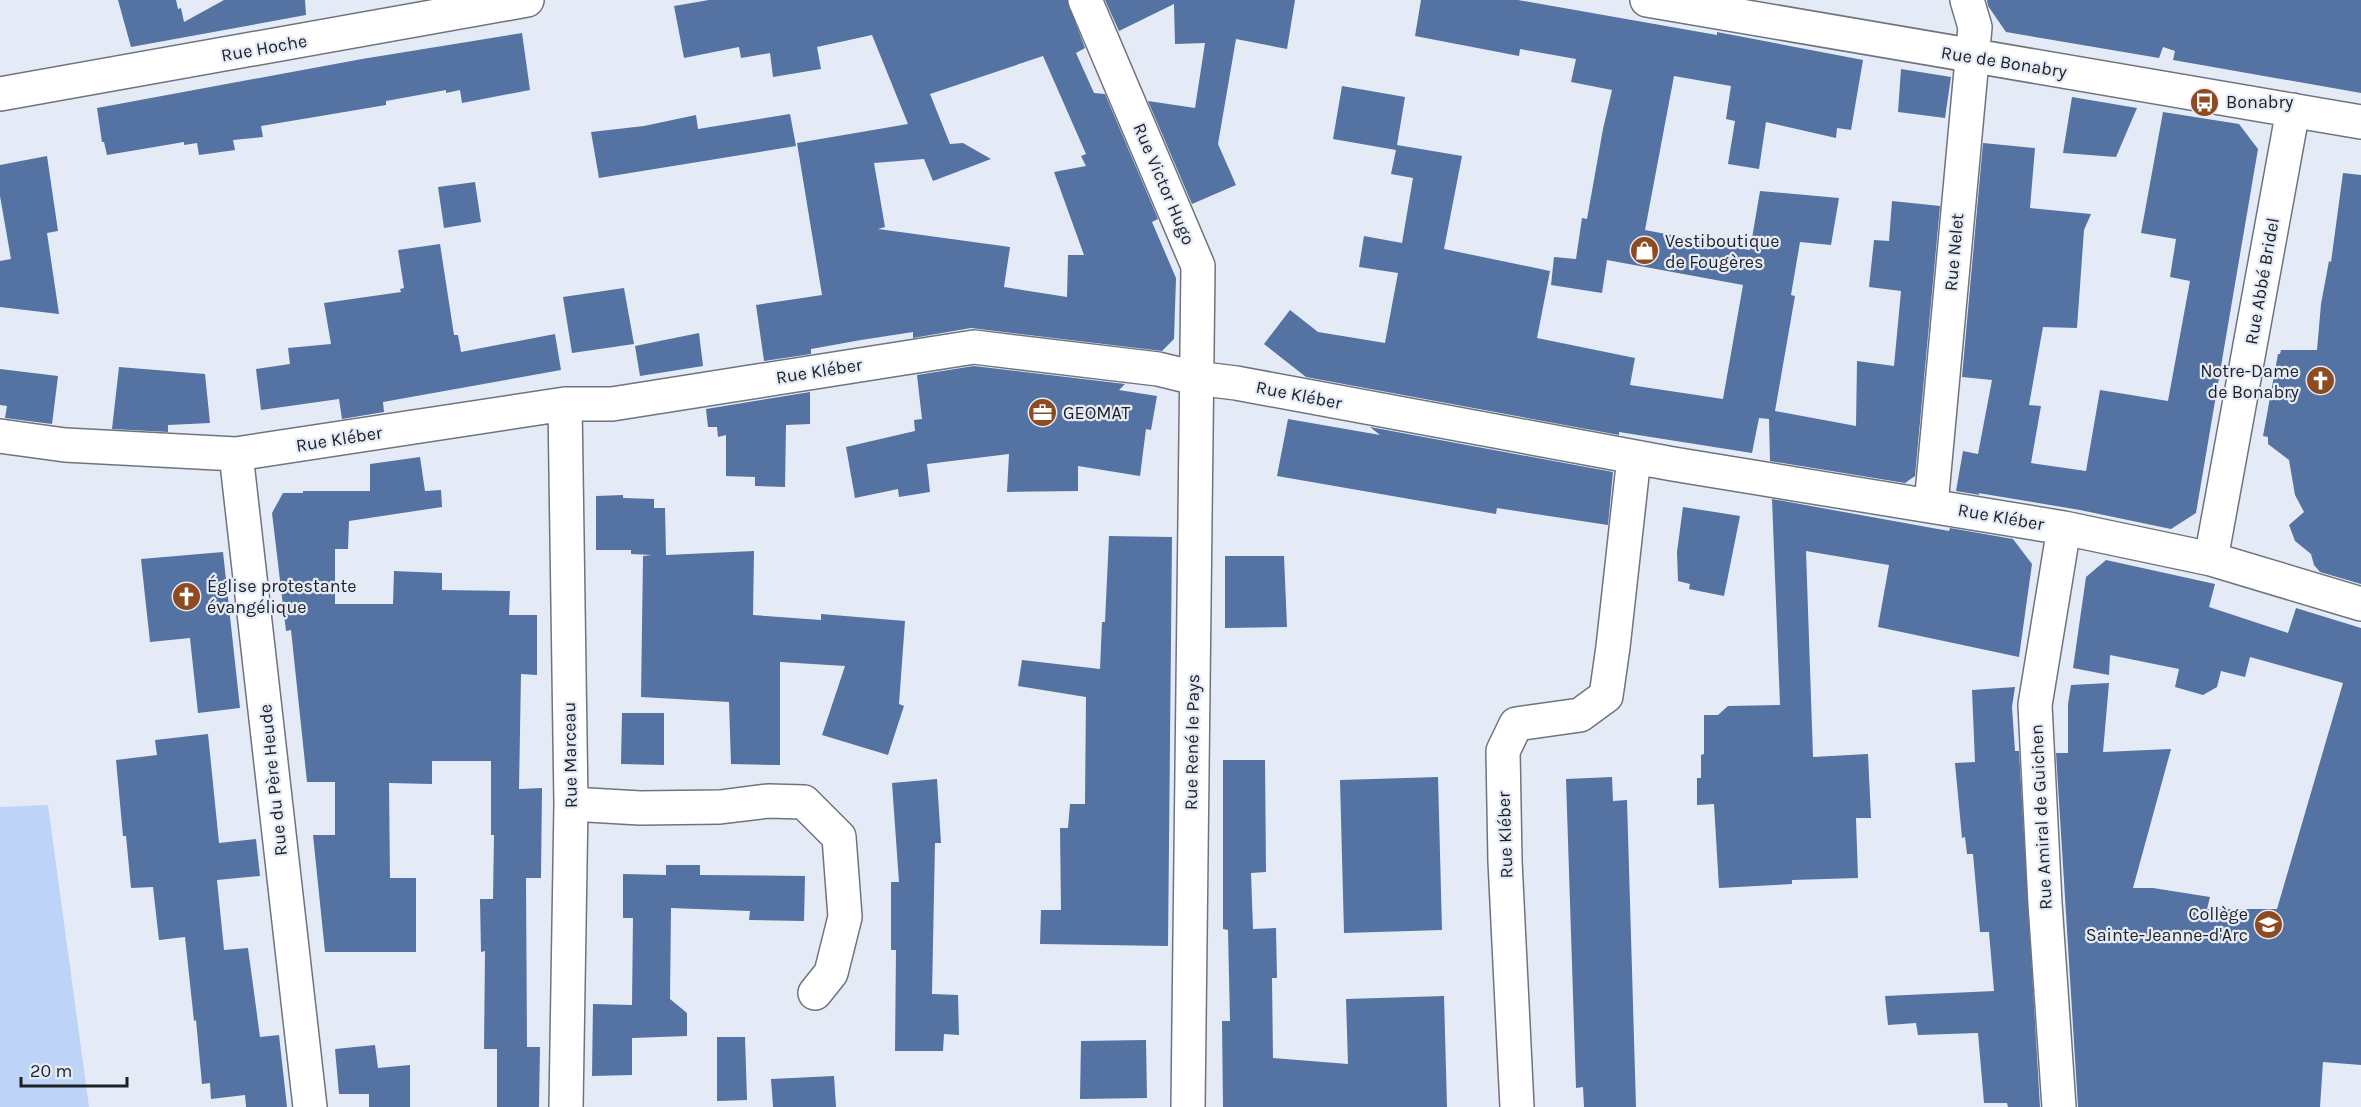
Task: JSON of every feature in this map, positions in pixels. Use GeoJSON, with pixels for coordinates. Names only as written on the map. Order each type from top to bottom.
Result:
{"type":"FeatureCollection","features":[{"type":"Feature","properties":{"kind":"street","name":"Rue Hoche"},"geometry":{"type":"LineString","coordinates":[[0,94],[527,0]]}},
{"type":"Feature","properties":{"kind":"street","name":"Rue Victor Hugo"},"geometry":{"type":"LineString","coordinates":[[1085,0],[1198,266],[1195,378]]}},
{"type":"Feature","properties":{"kind":"street","name":"Rue de Bonabry"},"geometry":{"type":"LineString","coordinates":[[1647,0],[2361,122]]}},
{"type":"Feature","properties":{"kind":"street","name":"Rue Nelet"},"geometry":{"type":"LineString","coordinates":[[1931,505],[1975,27],[1967,0]]}},
{"type":"Feature","properties":{"kind":"street","name":"Rue Abbé Bridel"},"geometry":{"type":"LineString","coordinates":[[2211,559],[2293,110]]}},
{"type":"Feature","properties":{"kind":"street","name":"Rue Kléber"},"geometry":{"type":"LineString","coordinates":[[0,436],[65,445],[236,454],[565,404],[612,404],[974,347],[1158,369],[1195,378],[1248,385],[1634,457],[2064,528],[2211,559],[2361,604]]}},
{"type":"Feature","properties":{"kind":"street","name":"Rue René le Pays"},"geometry":{"type":"LineString","coordinates":[[1188,1107],[1195,378]]}},
{"type":"Feature","properties":{"kind":"street","name":"Rue Marceau"},"geometry":{"type":"LineString","coordinates":[[565,404],[571,804],[566,1107]]}},
{"type":"Feature","properties":{"kind":"street","name":"Rue du Père Heude"},"geometry":{"type":"LineString","coordinates":[[236,454],[310,1107]]}},
{"type":"Feature","properties":{"kind":"street","name":"Rue Kléber"},"geometry":{"type":"LineString","coordinates":[[1517,1107],[1505,861],[1503,751],[1516,724],[1580,715],[1606,696],[1634,457]]}},
{"type":"Feature","properties":{"kind":"street","name":"Rue Amiral de Guichen"},"geometry":{"type":"LineString","coordinates":[[2059,1107],[2045,903],[2035,705],[2064,528]]}},
{"type":"Feature","properties":{"kind":"street"},"geometry":{"type":"LineString","coordinates":[[571,804],[640,808],[708,807],[768,801],[804,802],[839,837],[845,917],[831,973],[815,993]]}},
{"type":"Feature","properties":{"kind":"shaded area"},"geometry":{"type":"Polygon","coordinates":[[[48,805],[89,1107],[0,1107],[0,807],[48,805]]]}},
{"type":"Feature","properties":{"kind":"building"},"geometry":{"type":"Polygon","coordinates":[[[118,0],[176,0],[178,9],[181,8],[184,22],[224,0],[305,0],[306,15],[131,47],[118,0]]]}},
{"type":"Feature","properties":{"kind":"building"},"geometry":{"type":"Polygon","coordinates":[[[709,0],[1067,0],[1085,48],[1076,53],[1094,93],[1105,94],[1158,219],[1152,222],[1176,278],[1174,339],[1162,351],[971,328],[913,338],[913,332],[861,340],[811,349],[811,354],[764,361],[756,305],[822,295],[797,143],[908,124],[872,35],[817,47],[821,69],[773,77],[770,53],[741,58],[739,47],[684,58],[674,6],[709,0]],[[1043,56],[930,94],[950,144],[963,143],[991,159],[933,181],[924,159],[874,163],[885,227],[878,229],[1010,247],[1004,287],[1067,297],[1068,255],[1084,255],[1054,172],[1086,166],[1081,156],[1086,154],[1043,56]]]}},
{"type":"Feature","properties":{"kind":"building"},"geometry":{"type":"Polygon","coordinates":[[[1105,0],[1295,0],[1287,49],[1236,39],[1218,144],[1236,185],[1192,204],[1148,101],[1195,108],[1205,43],[1175,44],[1174,4],[1119,31],[1105,0]]]}},
{"type":"Feature","properties":{"kind":"building"},"geometry":{"type":"Polygon","coordinates":[[[1421,0],[1518,0],[1717,35],[1717,32],[1863,60],[1851,130],[1837,128],[1836,138],[1766,122],[1759,169],[1728,164],[1735,121],[1726,119],[1731,86],[1674,76],[1645,230],[1750,250],[1760,191],[1839,198],[1831,245],[1800,242],[1791,295],[1795,296],[1775,411],[1856,426],[1857,361],[1894,366],[1901,291],[1869,287],[1874,240],[1889,241],[1892,201],[1940,206],[1915,476],[1905,483],[1770,461],[1769,419],[1759,418],[1752,453],[1619,432],[1619,435],[1306,377],[1264,344],[1290,310],[1318,332],[1385,343],[1398,273],[1359,267],[1364,236],[1402,243],[1413,178],[1391,174],[1396,150],[1333,139],[1342,86],[1405,97],[1397,145],[1462,156],[1444,249],[1550,271],[1537,338],[1635,358],[1630,385],[1723,399],[1743,285],[1607,260],[1602,293],[1551,285],[1554,257],[1576,259],[1582,218],[1587,219],[1612,90],[1571,82],[1576,59],[1520,49],[1519,56],[1415,36],[1421,0]]]}},
{"type":"Feature","properties":{"kind":"building"},"geometry":{"type":"Polygon","coordinates":[[[1987,0],[2361,0],[2361,93],[2173,60],[2175,51],[2163,47],[2159,58],[2006,32],[1988,6],[1987,0]]]}},
{"type":"Feature","properties":{"kind":"building"},"geometry":{"type":"Polygon","coordinates":[[[522,33],[530,90],[462,103],[460,90],[446,93],[446,90],[386,101],[386,105],[261,126],[263,137],[233,140],[235,150],[199,155],[197,143],[184,145],[184,142],[107,155],[104,142],[102,142],[97,108],[362,59],[522,33]]]}},
{"type":"Feature","properties":{"kind":"building"},"geometry":{"type":"Polygon","coordinates":[[[1901,69],[1951,77],[1945,118],[1898,112],[1901,69]]]}},
{"type":"Feature","properties":{"kind":"building"},"geometry":{"type":"Polygon","coordinates":[[[2072,97],[2137,108],[2116,157],[2063,153],[2072,97]]]}},
{"type":"Feature","properties":{"kind":"building"},"geometry":{"type":"Polygon","coordinates":[[[2163,112],[2239,124],[2258,149],[2196,513],[2171,529],[2080,510],[1956,491],[1963,451],[1978,454],[1992,380],[1962,377],[1983,143],[2035,148],[2030,208],[2091,214],[2084,230],[2077,328],[2043,327],[2029,405],[2041,406],[2031,463],[2086,471],[2100,390],[2168,401],[2190,281],[2170,277],[2176,239],[2141,233],[2163,112]]]}},
{"type":"Feature","properties":{"kind":"building"},"geometry":{"type":"Polygon","coordinates":[[[790,114],[796,146],[599,178],[591,132],[644,126],[696,115],[698,129],[790,114]]]}},
{"type":"Feature","properties":{"kind":"building"},"geometry":{"type":"Polygon","coordinates":[[[47,156],[58,231],[47,233],[59,314],[0,307],[0,261],[11,259],[0,196],[0,165],[47,156]]]}},
{"type":"Feature","properties":{"kind":"building","name":"Notre-Dame de Bonabry"},"geometry":{"type":"Polygon","coordinates":[[[2343,173],[2361,175],[2361,584],[2320,572],[2314,565],[2311,554],[2295,541],[2289,525],[2304,512],[2295,495],[2289,460],[2268,444],[2268,437],[2263,436],[2278,354],[2281,350],[2317,350],[2321,304],[2329,261],[2331,262],[2343,173]]]}},
{"type":"Feature","properties":{"kind":"building"},"geometry":{"type":"Polygon","coordinates":[[[475,182],[481,222],[444,228],[438,187],[475,182]]]}},
{"type":"Feature","properties":{"kind":"building"},"geometry":{"type":"Polygon","coordinates":[[[440,244],[454,335],[458,335],[461,352],[555,334],[561,370],[383,402],[384,412],[342,419],[339,399],[261,410],[256,369],[290,364],[288,348],[331,344],[324,303],[401,292],[400,289],[404,288],[398,250],[440,244]]]}},
{"type":"Feature","properties":{"kind":"building"},"geometry":{"type":"Polygon","coordinates":[[[624,288],[634,344],[572,353],[563,297],[624,288]]]}},
{"type":"Feature","properties":{"kind":"building"},"geometry":{"type":"Polygon","coordinates":[[[699,333],[703,366],[640,376],[635,346],[699,333]]]}},
{"type":"Feature","properties":{"kind":"building"},"geometry":{"type":"Polygon","coordinates":[[[974,366],[1125,384],[1119,390],[1157,396],[1151,430],[1146,429],[1140,476],[1078,466],[1078,491],[1007,492],[1009,454],[927,464],[930,492],[899,497],[898,489],[855,498],[846,447],[915,431],[914,420],[922,419],[917,375],[974,366]]]}},
{"type":"Feature","properties":{"kind":"building"},"geometry":{"type":"Polygon","coordinates":[[[119,367],[205,374],[210,423],[168,425],[168,432],[112,429],[119,367]]]}},
{"type":"Feature","properties":{"kind":"building"},"geometry":{"type":"Polygon","coordinates":[[[0,369],[58,376],[52,424],[5,418],[7,406],[0,405],[0,369]]]}},
{"type":"Feature","properties":{"kind":"building"},"geometry":{"type":"Polygon","coordinates":[[[810,392],[810,424],[786,425],[785,487],[755,486],[755,477],[726,476],[726,435],[718,437],[717,427],[708,427],[706,409],[810,392]]]}},
{"type":"Feature","properties":{"kind":"building"},"geometry":{"type":"Polygon","coordinates":[[[1288,419],[1380,435],[1370,427],[1613,472],[1608,525],[1497,508],[1496,514],[1277,476],[1288,419]]]}},
{"type":"Feature","properties":{"kind":"building"},"geometry":{"type":"Polygon","coordinates":[[[420,457],[425,491],[441,490],[442,507],[349,521],[348,549],[335,549],[335,604],[393,604],[394,571],[442,573],[442,590],[510,591],[509,615],[537,615],[537,675],[521,674],[519,789],[542,788],[541,878],[526,878],[527,1047],[540,1047],[539,1107],[497,1107],[497,1049],[484,1049],[485,951],[481,952],[480,899],[493,899],[494,835],[491,835],[491,761],[432,761],[432,784],[389,783],[390,878],[416,878],[416,952],[325,952],[313,835],[335,835],[335,782],[307,782],[291,630],[286,631],[272,513],[283,493],[370,491],[370,464],[420,457]]]}},
{"type":"Feature","properties":{"kind":"building"},"geometry":{"type":"Polygon","coordinates":[[[623,495],[623,498],[654,499],[654,508],[665,508],[666,555],[754,551],[753,615],[821,620],[821,614],[905,621],[899,704],[904,706],[888,755],[822,735],[845,666],[780,662],[780,765],[731,764],[729,702],[641,697],[643,556],[652,555],[631,554],[631,550],[596,550],[596,496],[623,495]]]}},
{"type":"Feature","properties":{"kind":"building"},"geometry":{"type":"Polygon","coordinates":[[[1772,499],[1949,531],[1950,528],[2013,539],[2032,564],[2019,657],[1878,627],[1889,565],[1806,551],[1813,757],[1868,754],[1871,818],[1856,818],[1858,878],[1792,880],[1792,884],[1719,888],[1714,804],[1697,805],[1697,778],[1701,778],[1701,755],[1704,754],[1704,715],[1718,715],[1728,706],[1780,705],[1772,499]]]}},
{"type":"Feature","properties":{"kind":"building"},"geometry":{"type":"Polygon","coordinates":[[[1683,507],[1740,516],[1724,596],[1689,589],[1690,584],[1678,581],[1677,552],[1683,507]]]}},
{"type":"Feature","properties":{"kind":"building"},"geometry":{"type":"Polygon","coordinates":[[[1109,536],[1172,537],[1168,946],[1040,944],[1041,910],[1061,910],[1060,828],[1068,828],[1070,804],[1085,804],[1086,697],[1018,686],[1022,660],[1100,669],[1102,622],[1105,622],[1109,536]]]}},
{"type":"Feature","properties":{"kind":"building","name":"Église protestante évangélique"},"geometry":{"type":"Polygon","coordinates":[[[223,552],[240,708],[198,713],[190,638],[150,642],[141,559],[223,552]]]}},
{"type":"Feature","properties":{"kind":"building"},"geometry":{"type":"Polygon","coordinates":[[[1225,556],[1284,556],[1287,627],[1225,628],[1225,556]]]}},
{"type":"Feature","properties":{"kind":"building"},"geometry":{"type":"Polygon","coordinates":[[[2106,560],[2215,584],[2209,607],[2288,633],[2296,608],[2361,628],[2361,1065],[2323,1062],[2320,1107],[2078,1107],[2056,753],[2068,753],[2068,704],[2071,685],[2109,683],[2103,752],[2171,749],[2133,888],[2153,888],[2210,897],[2207,909],[2277,909],[2343,683],[2250,657],[2245,677],[2221,671],[2217,687],[2203,695],[2175,687],[2179,669],[2110,655],[2109,675],[2073,668],[2086,577],[2106,560]]]}},
{"type":"Feature","properties":{"kind":"building"},"geometry":{"type":"Polygon","coordinates":[[[2015,687],[2012,707],[2015,751],[2019,751],[2040,1107],[2008,1107],[2007,1103],[1984,1103],[1978,1033],[1918,1035],[1916,1023],[1888,1025],[1885,996],[1994,991],[1989,932],[1980,932],[1973,854],[1967,854],[1965,837],[1962,838],[1955,763],[1975,762],[1972,690],[2015,687]]]}},
{"type":"Feature","properties":{"kind":"building"},"geometry":{"type":"Polygon","coordinates":[[[622,713],[664,713],[664,765],[621,764],[622,713]]]}},
{"type":"Feature","properties":{"kind":"building"},"geometry":{"type":"Polygon","coordinates":[[[208,734],[219,843],[256,839],[260,876],[217,880],[224,950],[248,948],[260,1037],[279,1035],[287,1107],[246,1107],[245,1095],[211,1099],[210,1083],[202,1084],[185,937],[159,940],[153,887],[131,888],[126,836],[123,836],[116,760],[157,755],[155,740],[208,734]]]}},
{"type":"Feature","properties":{"kind":"building"},"geometry":{"type":"Polygon","coordinates":[[[1223,760],[1265,760],[1266,872],[1251,873],[1253,929],[1276,928],[1277,978],[1272,978],[1273,1058],[1348,1064],[1346,999],[1444,996],[1447,1107],[1223,1107],[1222,1021],[1230,1021],[1228,930],[1223,929],[1223,760]]]}},
{"type":"Feature","properties":{"kind":"building"},"geometry":{"type":"Polygon","coordinates":[[[1438,777],[1442,930],[1344,933],[1340,780],[1438,777]]]}},
{"type":"Feature","properties":{"kind":"building"},"geometry":{"type":"Polygon","coordinates":[[[1612,777],[1613,801],[1627,800],[1636,1107],[1584,1107],[1583,1087],[1576,1088],[1566,779],[1612,777]]]}},
{"type":"Feature","properties":{"kind":"building"},"geometry":{"type":"Polygon","coordinates":[[[937,779],[941,843],[935,843],[932,994],[958,995],[959,1035],[944,1034],[943,1051],[895,1051],[896,950],[891,950],[891,882],[899,882],[892,783],[937,779]]]}},
{"type":"Feature","properties":{"kind":"building"},"geometry":{"type":"Polygon","coordinates":[[[666,865],[700,865],[700,875],[805,876],[804,921],[749,920],[750,911],[671,908],[670,999],[687,1013],[687,1036],[632,1038],[632,1075],[592,1076],[593,1004],[632,1005],[633,918],[623,918],[623,874],[666,875],[666,865]]]}},
{"type":"Feature","properties":{"kind":"building"},"geometry":{"type":"Polygon","coordinates":[[[717,1037],[745,1037],[747,1100],[717,1101],[717,1037]]]}},
{"type":"Feature","properties":{"kind":"building"},"geometry":{"type":"Polygon","coordinates":[[[1146,1040],[1147,1098],[1080,1099],[1081,1041],[1146,1040]]]}},
{"type":"Feature","properties":{"kind":"building"},"geometry":{"type":"Polygon","coordinates":[[[375,1045],[378,1068],[410,1065],[410,1107],[369,1107],[369,1094],[339,1094],[335,1049],[375,1045]]]}},
{"type":"Feature","properties":{"kind":"building"},"geometry":{"type":"Polygon","coordinates":[[[834,1076],[836,1107],[773,1107],[771,1079],[834,1076]]]}},
{"type":"Feature","properties":{"kind":"place","name":"Bonabry"},"geometry":{"type":"Point","coordinates":[2205,102]}},
{"type":"Feature","properties":{"kind":"place","name":"Vestiboutique de Fougères"},"geometry":{"type":"Point","coordinates":[1644,251]}},
{"type":"Feature","properties":{"kind":"place","name":"Notre-Dame de Bonabry"},"geometry":{"type":"Point","coordinates":[2320,381]}},
{"type":"Feature","properties":{"kind":"place","name":"GEOMAT"},"geometry":{"type":"Point","coordinates":[1042,413]}},
{"type":"Feature","properties":{"kind":"place","name":"Église protestante évangélique"},"geometry":{"type":"Point","coordinates":[186,596]}},
{"type":"Feature","properties":{"kind":"place","name":"Collège Sainte-Jeanne-d'Arc"},"geometry":{"type":"Point","coordinates":[2269,924]}}]}
